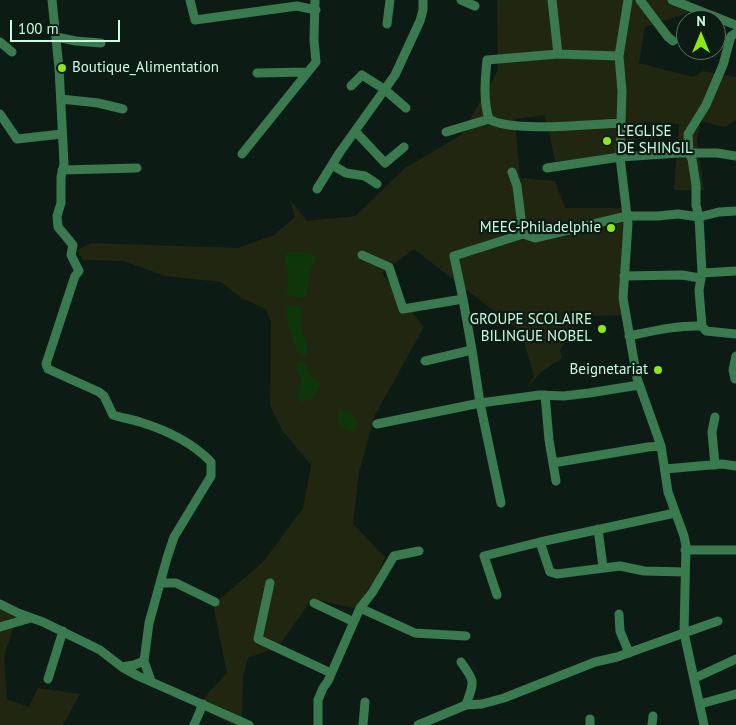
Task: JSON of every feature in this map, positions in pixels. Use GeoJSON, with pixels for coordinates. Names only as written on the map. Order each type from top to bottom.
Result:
{"type":"FeatureCollection","features":[{"type":"Feature","properties":{"kind":"street"},"geometry":{"type":"LineString","coordinates":[[52,0],[61,99],[64,164],[61,177],[61,203],[57,216],[58,227],[73,245],[71,255],[79,271],[75,276],[46,364],[48,369],[99,392],[104,396],[113,414],[139,421],[175,436],[200,451],[211,462],[210,476],[174,537],[149,624],[144,661],[151,681]]}},
{"type":"Feature","properties":{"kind":"street"},"geometry":{"type":"LineString","coordinates":[[190,0],[195,20],[316,5],[314,40],[316,62],[242,154]]}},
{"type":"Feature","properties":{"kind":"street"},"geometry":{"type":"LineString","coordinates":[[388,24],[390,0]]}},
{"type":"Feature","properties":{"kind":"street"},"geometry":{"type":"LineString","coordinates":[[317,189],[395,75],[417,28],[423,0]]}},
{"type":"Feature","properties":{"kind":"street"},"geometry":{"type":"LineString","coordinates":[[461,0],[475,6]]}},
{"type":"Feature","properties":{"kind":"street"},"geometry":{"type":"LineString","coordinates":[[552,0],[558,54]]}},
{"type":"Feature","properties":{"kind":"street"},"geometry":{"type":"LineString","coordinates":[[628,0],[619,56],[622,91],[620,157],[628,224],[622,298],[639,385],[661,446],[668,492],[684,536],[684,633],[704,725]]}},
{"type":"Feature","properties":{"kind":"street"},"geometry":{"type":"LineString","coordinates":[[640,0],[673,41]]}},
{"type":"Feature","properties":{"kind":"street"},"geometry":{"type":"LineString","coordinates":[[672,0],[682,2],[736,25]]}},
{"type":"Feature","properties":{"kind":"street"},"geometry":{"type":"LineString","coordinates":[[736,33],[731,36],[723,65],[706,105],[688,134],[689,153],[696,185],[696,205],[699,217],[701,275],[699,290],[702,326],[706,331],[736,334]]}},
{"type":"Feature","properties":{"kind":"street"},"geometry":{"type":"LineString","coordinates":[[56,37],[102,43]]}},
{"type":"Feature","properties":{"kind":"street"},"geometry":{"type":"LineString","coordinates":[[0,42],[12,52]]}},
{"type":"Feature","properties":{"kind":"street"},"geometry":{"type":"LineString","coordinates":[[489,119],[485,96],[487,60],[558,54],[619,56]]}},
{"type":"Feature","properties":{"kind":"street"},"geometry":{"type":"LineString","coordinates":[[257,73],[308,72]]}},
{"type":"Feature","properties":{"kind":"street"},"geometry":{"type":"LineString","coordinates":[[351,86],[362,75],[384,89],[406,108]]}},
{"type":"Feature","properties":{"kind":"street"},"geometry":{"type":"LineString","coordinates":[[61,99],[98,103],[123,109]]}},
{"type":"Feature","properties":{"kind":"street"},"geometry":{"type":"LineString","coordinates":[[0,114],[17,139],[62,134]]}},
{"type":"Feature","properties":{"kind":"street"},"geometry":{"type":"LineString","coordinates":[[446,132],[489,119],[503,125],[530,127],[621,123]]}},
{"type":"Feature","properties":{"kind":"street"},"geometry":{"type":"LineString","coordinates":[[355,131],[385,164],[404,148]]}},
{"type":"Feature","properties":{"kind":"street"},"geometry":{"type":"LineString","coordinates":[[547,168],[620,157],[689,153],[717,153],[736,156]]}},
{"type":"Feature","properties":{"kind":"street"},"geometry":{"type":"LineString","coordinates":[[332,165],[346,173],[365,176],[377,184]]}},
{"type":"Feature","properties":{"kind":"street"},"geometry":{"type":"LineString","coordinates":[[62,170],[137,168]]}},
{"type":"Feature","properties":{"kind":"street"},"geometry":{"type":"LineString","coordinates":[[512,172],[517,186],[523,234]]}},
{"type":"Feature","properties":{"kind":"street"},"geometry":{"type":"LineString","coordinates":[[501,503],[480,403],[454,256],[523,234],[536,238],[627,216],[678,214],[699,217],[719,212],[736,211]]}},
{"type":"Feature","properties":{"kind":"street"},"geometry":{"type":"LineString","coordinates":[[362,254],[389,267],[403,309],[463,299]]}},
{"type":"Feature","properties":{"kind":"street"},"geometry":{"type":"LineString","coordinates":[[624,276],[701,275],[736,271]]}},
{"type":"Feature","properties":{"kind":"street"},"geometry":{"type":"LineString","coordinates":[[629,336],[672,328],[702,326]]}},
{"type":"Feature","properties":{"kind":"street"},"geometry":{"type":"LineString","coordinates":[[425,361],[472,350]]}},
{"type":"Feature","properties":{"kind":"street"},"geometry":{"type":"LineString","coordinates":[[735,379],[733,370],[736,356]]}},
{"type":"Feature","properties":{"kind":"street"},"geometry":{"type":"LineString","coordinates":[[377,424],[480,403],[545,395],[564,396],[639,385]]}},
{"type":"Feature","properties":{"kind":"street"},"geometry":{"type":"LineString","coordinates":[[545,395],[556,481]]}},
{"type":"Feature","properties":{"kind":"street"},"geometry":{"type":"LineString","coordinates":[[715,465],[712,432],[716,417]]}},
{"type":"Feature","properties":{"kind":"street"},"geometry":{"type":"LineString","coordinates":[[553,463],[661,446]]}},
{"type":"Feature","properties":{"kind":"street"},"geometry":{"type":"LineString","coordinates":[[665,469],[715,465],[736,466]]}},
{"type":"Feature","properties":{"kind":"street"},"geometry":{"type":"LineString","coordinates":[[497,595],[484,556],[675,513]]}},
{"type":"Feature","properties":{"kind":"street"},"geometry":{"type":"LineString","coordinates":[[598,529],[603,567]]}},
{"type":"Feature","properties":{"kind":"street"},"geometry":{"type":"LineString","coordinates":[[540,542],[550,572],[553,574],[620,566],[644,571],[685,572]]}},
{"type":"Feature","properties":{"kind":"street"},"geometry":{"type":"LineString","coordinates":[[685,550],[736,550]]}},
{"type":"Feature","properties":{"kind":"street"},"geometry":{"type":"LineString","coordinates":[[318,725],[318,700],[360,608],[372,593],[394,556],[419,551]]}},
{"type":"Feature","properties":{"kind":"street"},"geometry":{"type":"LineString","coordinates":[[161,583],[176,583],[215,602]]}},
{"type":"Feature","properties":{"kind":"street"},"geometry":{"type":"LineString","coordinates":[[270,583],[258,639],[331,673]]}},
{"type":"Feature","properties":{"kind":"street"},"geometry":{"type":"LineString","coordinates":[[314,603],[354,622]]}},
{"type":"Feature","properties":{"kind":"street"},"geometry":{"type":"LineString","coordinates":[[0,604],[63,631],[100,650],[122,667],[249,725]]}},
{"type":"Feature","properties":{"kind":"street"},"geometry":{"type":"LineString","coordinates":[[360,608],[415,633],[466,636]]}},
{"type":"Feature","properties":{"kind":"street"},"geometry":{"type":"LineString","coordinates":[[620,614],[620,631],[629,653]]}},
{"type":"Feature","properties":{"kind":"street"},"geometry":{"type":"LineString","coordinates":[[0,627],[31,617]]}},
{"type":"Feature","properties":{"kind":"street"},"geometry":{"type":"LineString","coordinates":[[418,725],[466,705],[482,704],[504,698],[595,662],[629,653],[718,621]]}},
{"type":"Feature","properties":{"kind":"street"},"geometry":{"type":"LineString","coordinates":[[48,679],[63,631]]}},
{"type":"Feature","properties":{"kind":"street"},"geometry":{"type":"LineString","coordinates":[[695,678],[736,659]]}},
{"type":"Feature","properties":{"kind":"street"},"geometry":{"type":"LineString","coordinates":[[122,667],[144,661]]}},
{"type":"Feature","properties":{"kind":"street"},"geometry":{"type":"LineString","coordinates":[[461,662],[474,682],[466,705]]}},
{"type":"Feature","properties":{"kind":"street"},"geometry":{"type":"LineString","coordinates":[[700,704],[736,694]]}},
{"type":"Feature","properties":{"kind":"street"},"geometry":{"type":"LineString","coordinates":[[364,725],[365,702]]}},
{"type":"Feature","properties":{"kind":"street"},"geometry":{"type":"LineString","coordinates":[[194,725],[203,704]]}},
{"type":"Feature","properties":{"kind":"shaded area"},"geometry":{"type":"Polygon","coordinates":[[[497,0],[690,0],[688,10],[676,10],[676,17],[645,27],[639,63],[693,77],[703,71],[736,77],[736,120],[725,127],[701,121],[697,140],[704,190],[674,190],[679,124],[646,122],[630,148],[617,158],[555,161],[545,115],[515,119],[520,178],[555,181],[565,208],[625,208],[624,315],[582,316],[560,350],[562,358],[541,372],[527,388],[534,376],[521,332],[414,249],[382,273],[424,327],[375,415],[359,472],[353,524],[385,557],[363,610],[312,599],[278,647],[248,658],[243,676],[242,722],[249,725],[232,725],[161,685],[202,703],[209,692],[227,673],[213,605],[263,562],[303,508],[311,465],[282,430],[270,405],[271,322],[266,309],[241,298],[221,282],[165,276],[124,261],[83,260],[77,250],[91,243],[238,248],[274,235],[295,217],[290,200],[307,221],[355,216],[405,168],[461,135],[498,70],[497,0]]]}},
{"type":"Feature","properties":{"kind":"shaded area"},"geometry":{"type":"Polygon","coordinates":[[[289,251],[309,253],[316,257],[310,271],[307,290],[304,296],[294,297],[285,294],[288,282],[285,256],[289,251]]]}},
{"type":"Feature","properties":{"kind":"shaded area"},"geometry":{"type":"Polygon","coordinates":[[[290,305],[299,307],[302,310],[302,330],[308,348],[304,356],[297,351],[288,325],[286,307],[290,305]]]}},
{"type":"Feature","properties":{"kind":"shaded area"},"geometry":{"type":"Polygon","coordinates":[[[301,361],[305,363],[310,376],[319,381],[321,385],[311,400],[301,402],[298,399],[298,394],[301,381],[296,368],[297,364],[301,361]]]}},
{"type":"Feature","properties":{"kind":"shaded area"},"geometry":{"type":"Polygon","coordinates":[[[349,410],[357,420],[355,432],[338,423],[337,416],[339,411],[349,410]]]}},
{"type":"Feature","properties":{"kind":"shaded area"},"geometry":{"type":"Polygon","coordinates":[[[0,605],[18,613],[4,657],[7,699],[29,707],[38,688],[80,694],[63,725],[0,725],[0,605]]]}},
{"type":"Feature","properties":{"kind":"place","name":"Boutique_Alimentation"},"geometry":{"type":"Point","coordinates":[62,68]}},
{"type":"Feature","properties":{"kind":"place","name":"L'EGLISE DE SHINGIL"},"geometry":{"type":"Point","coordinates":[607,141]}},
{"type":"Feature","properties":{"kind":"place","name":"MEEC-Philadelphie"},"geometry":{"type":"Point","coordinates":[611,228]}},
{"type":"Feature","properties":{"kind":"place","name":"GROUPE SCOLAIRE BILINGUE NOBEL"},"geometry":{"type":"Point","coordinates":[602,329]}},
{"type":"Feature","properties":{"kind":"place","name":"Beignetariat"},"geometry":{"type":"Point","coordinates":[658,370]}}]}
